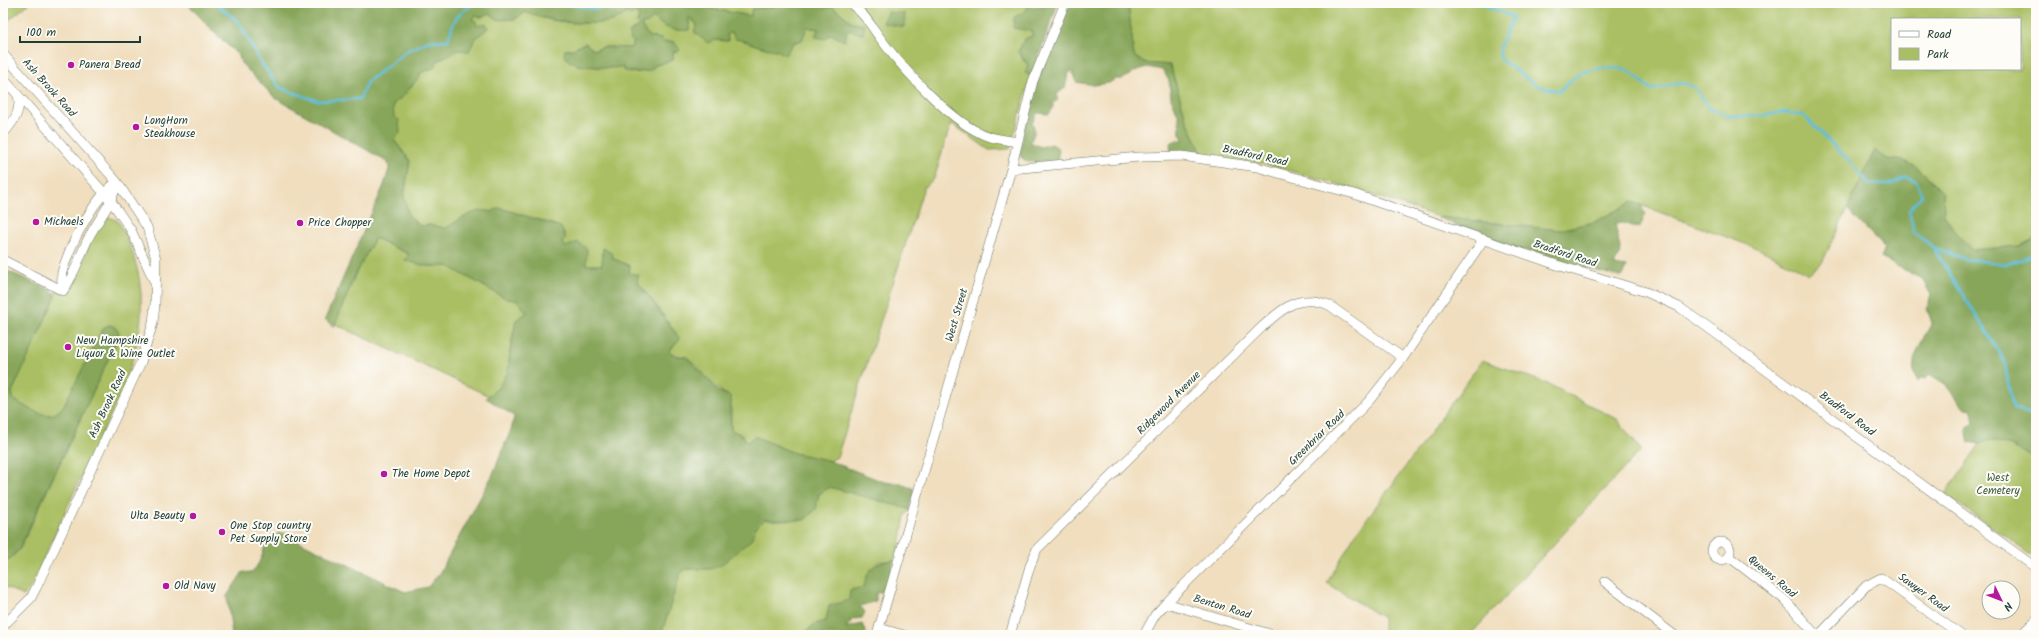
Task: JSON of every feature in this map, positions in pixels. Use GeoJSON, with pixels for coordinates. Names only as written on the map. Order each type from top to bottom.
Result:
{"type":"FeatureCollection","features":[{"type":"Feature","properties":{"kind":"street"},"geometry":{"type":"LineString","coordinates":[[850,3],[863,13],[882,41],[903,66],[958,119],[987,136],[1017,142]]}},
{"type":"Feature","properties":{"kind":"street","name":"West Street"},"geometry":{"type":"LineString","coordinates":[[878,631],[1011,169],[1032,81],[1065,3]]}},
{"type":"Feature","properties":{"kind":"street","name":"Ash Brook Road"},"geometry":{"type":"LineString","coordinates":[[3,54],[117,182],[139,213],[152,239],[156,259],[153,324],[147,346],[133,380],[31,598],[3,626]]}},
{"type":"Feature","properties":{"kind":"street"},"geometry":{"type":"LineString","coordinates":[[3,78],[112,201],[131,230],[155,284]]}},
{"type":"Feature","properties":{"kind":"street"},"geometry":{"type":"LineString","coordinates":[[3,134],[18,112],[20,106],[18,95]]}},
{"type":"Feature","properties":{"kind":"street","name":"Bradford Road"},"geometry":{"type":"LineString","coordinates":[[1011,169],[1139,157],[1182,156],[1239,163],[1354,194],[1557,265],[1646,292],[1679,307],[1772,373],[2036,568]]}},
{"type":"Feature","properties":{"kind":"street"},"geometry":{"type":"LineString","coordinates":[[63,291],[62,272],[72,247],[104,192],[117,182]]}},
{"type":"Feature","properties":{"kind":"street"},"geometry":{"type":"LineString","coordinates":[[63,291],[70,280],[90,235],[112,201],[117,182]]}},
{"type":"Feature","properties":{"kind":"street","name":"Greenbriar Road"},"geometry":{"type":"LineString","coordinates":[[1144,635],[1155,615],[1166,603],[1356,417],[1403,358],[1484,239]]}},
{"type":"Feature","properties":{"kind":"street"},"geometry":{"type":"LineString","coordinates":[[3,260],[63,291]]}},
{"type":"Feature","properties":{"kind":"street","name":"Ridgewood Avenue"},"geometry":{"type":"LineString","coordinates":[[1010,635],[1030,566],[1037,549],[1263,326],[1284,309],[1301,301],[1319,301],[1329,305],[1403,358]]}},
{"type":"Feature","properties":{"kind":"street","name":"Queens Road"},"geometry":{"type":"LineString","coordinates":[[1728,556],[1785,600],[1818,635]]}},
{"type":"Feature","properties":{"kind":"street","name":"Sawyer Road"},"geometry":{"type":"LineString","coordinates":[[1818,635],[1866,586],[1881,578],[1961,635]]}},
{"type":"Feature","properties":{"kind":"street"},"geometry":{"type":"LineString","coordinates":[[1605,582],[1674,635]]}},
{"type":"Feature","properties":{"kind":"street","name":"Benton Road"},"geometry":{"type":"LineString","coordinates":[[1166,603],[1270,634]]}},
{"type":"Feature","properties":{"kind":"street"},"geometry":{"type":"LineString","coordinates":[[2021,635],[2036,620]]}},
{"type":"Feature","properties":{"kind":"street"},"geometry":{"type":"LineString","coordinates":[[878,631],[904,635]]}},
{"type":"Feature","properties":{"kind":"green space"},"geometry":{"type":"Polygon","coordinates":[[[3,3],[29,3],[3,25],[3,3]]]}},
{"type":"Feature","properties":{"kind":"green space"},"geometry":{"type":"Polygon","coordinates":[[[187,3],[704,3],[713,9],[750,16],[752,9],[772,7],[784,3],[823,3],[824,7],[833,7],[853,23],[865,25],[863,34],[847,30],[845,41],[830,34],[826,39],[815,37],[818,29],[807,27],[802,40],[794,42],[785,55],[776,50],[735,39],[732,32],[727,34],[728,41],[715,40],[708,43],[694,32],[697,24],[689,17],[689,30],[674,30],[662,25],[654,18],[646,24],[642,23],[642,27],[649,37],[661,39],[664,42],[674,42],[680,50],[678,52],[673,51],[673,60],[656,65],[649,71],[633,72],[623,70],[623,67],[607,68],[577,65],[574,62],[570,62],[564,55],[565,50],[573,49],[585,43],[594,50],[605,47],[631,48],[634,42],[630,39],[631,37],[629,33],[639,25],[637,23],[639,17],[634,11],[631,15],[627,12],[619,18],[608,22],[594,23],[578,23],[548,19],[526,12],[515,19],[498,20],[490,13],[481,17],[474,16],[472,20],[476,21],[477,26],[486,23],[488,28],[475,39],[469,51],[458,50],[437,61],[435,67],[420,73],[420,76],[401,98],[393,104],[394,117],[399,120],[400,133],[394,140],[410,161],[404,196],[408,214],[420,226],[429,225],[445,228],[473,213],[479,211],[491,212],[500,208],[561,227],[566,238],[562,243],[566,247],[578,242],[587,249],[586,265],[602,265],[603,248],[613,254],[612,258],[630,266],[629,273],[639,275],[637,281],[680,339],[669,351],[674,356],[687,357],[718,391],[731,397],[731,430],[742,435],[747,443],[754,436],[794,453],[827,460],[884,482],[901,484],[914,489],[909,509],[830,487],[819,494],[816,509],[804,520],[765,519],[755,529],[751,540],[720,566],[710,569],[686,569],[680,574],[661,635],[232,635],[227,596],[243,572],[252,573],[261,559],[265,543],[279,533],[295,535],[300,542],[405,592],[428,587],[440,572],[492,476],[512,427],[514,416],[486,398],[498,388],[508,372],[510,351],[516,320],[527,313],[517,300],[507,299],[448,266],[426,266],[405,260],[409,254],[375,238],[355,275],[334,327],[325,319],[384,185],[389,169],[388,162],[275,98],[241,63],[239,56],[187,3]]]}},
{"type":"Feature","properties":{"kind":"green space"},"geometry":{"type":"Polygon","coordinates":[[[704,3],[784,3],[772,7],[752,9],[751,16],[713,9],[704,3]]]}},
{"type":"Feature","properties":{"kind":"green space"},"geometry":{"type":"Polygon","coordinates":[[[823,3],[1047,3],[1044,8],[1028,6],[1031,31],[1033,35],[1024,40],[1022,59],[1028,65],[1031,76],[1010,149],[989,150],[951,123],[934,179],[924,187],[837,457],[830,461],[794,453],[754,436],[748,443],[742,435],[731,430],[731,397],[719,389],[689,359],[669,351],[675,332],[653,301],[629,273],[630,266],[612,258],[604,248],[602,265],[586,265],[562,243],[561,227],[500,208],[445,229],[429,225],[420,226],[408,214],[404,196],[410,161],[394,140],[393,104],[401,98],[420,76],[420,73],[435,67],[437,61],[458,50],[469,51],[475,39],[488,28],[477,26],[472,20],[474,16],[481,17],[490,13],[515,19],[526,12],[535,16],[557,21],[591,23],[612,21],[634,11],[639,17],[637,22],[639,25],[631,37],[634,42],[631,48],[603,47],[594,50],[585,43],[573,49],[565,50],[577,65],[607,68],[623,67],[630,73],[649,71],[656,65],[673,60],[674,42],[664,42],[661,39],[649,37],[642,27],[642,22],[654,18],[662,25],[674,30],[689,30],[689,17],[715,40],[728,41],[727,34],[732,31],[735,39],[767,48],[782,46],[802,40],[807,27],[818,29],[829,34],[847,29],[862,34],[865,25],[853,23],[833,7],[824,7],[823,3]]]}},
{"type":"Feature","properties":{"kind":"green space"},"geometry":{"type":"Polygon","coordinates":[[[1047,3],[1058,3],[1031,76],[1025,73],[1028,65],[1018,52],[1024,40],[1033,35],[1031,31],[1013,28],[1014,17],[1025,12],[1028,6],[1044,8],[1047,3]]]}},
{"type":"Feature","properties":{"kind":"green space"},"geometry":{"type":"Polygon","coordinates":[[[1071,3],[1128,3],[1134,56],[1144,63],[1170,65],[1186,118],[1203,156],[1171,152],[1170,143],[1177,140],[1184,140],[1180,134],[1179,117],[1171,98],[1169,81],[1163,70],[1147,67],[1135,71],[1123,79],[1115,79],[1109,83],[1093,85],[1076,82],[1072,71],[1068,74],[1065,88],[1057,94],[1057,101],[1053,102],[1053,108],[1049,114],[1037,113],[1032,123],[1034,132],[1030,142],[1041,147],[1052,144],[1059,149],[1057,162],[1027,162],[1020,156],[1036,79],[1071,3]]]}},
{"type":"Feature","properties":{"kind":"green space"},"geometry":{"type":"Polygon","coordinates":[[[1128,3],[2036,3],[2036,238],[2020,246],[1973,250],[1955,232],[1944,215],[1943,193],[1926,175],[1907,162],[1886,160],[1873,154],[1822,263],[1809,274],[1759,249],[1632,202],[1595,222],[1559,230],[1438,217],[1358,190],[1269,165],[1203,156],[1186,118],[1170,65],[1144,63],[1134,56],[1128,3]]]}},
{"type":"Feature","properties":{"kind":"green space"},"geometry":{"type":"Polygon","coordinates":[[[888,12],[905,14],[904,27],[883,23],[888,12]]]}},
{"type":"Feature","properties":{"kind":"green space"},"geometry":{"type":"Polygon","coordinates":[[[1875,150],[1887,159],[1911,164],[1931,180],[1943,193],[1944,215],[1955,232],[1973,250],[2020,246],[2036,238],[2036,458],[2011,446],[1990,440],[1980,444],[1969,442],[1966,428],[1974,423],[1972,410],[1965,409],[1944,383],[1929,374],[1926,379],[1921,378],[1918,382],[1914,376],[1913,368],[1917,352],[1932,323],[1927,308],[1931,295],[1922,279],[1881,258],[1885,248],[1847,209],[1875,150]]]}},
{"type":"Feature","properties":{"kind":"green space"},"geometry":{"type":"Polygon","coordinates":[[[1632,202],[1641,205],[1645,214],[1640,228],[1623,223],[1615,223],[1621,253],[1614,265],[1627,267],[1621,277],[1528,252],[1482,236],[1438,217],[1559,230],[1595,222],[1632,202]]]}},
{"type":"Feature","properties":{"kind":"green space"},"geometry":{"type":"Polygon","coordinates":[[[109,217],[118,221],[121,226],[134,256],[137,268],[141,294],[141,319],[137,343],[122,390],[112,413],[32,585],[24,596],[3,586],[3,560],[10,559],[20,549],[113,349],[119,332],[108,325],[103,329],[64,405],[55,414],[47,415],[31,410],[13,398],[12,392],[55,298],[54,293],[71,285],[75,280],[97,228],[109,217]]]}},
{"type":"Feature","properties":{"kind":"green space"},"geometry":{"type":"Polygon","coordinates":[[[375,238],[410,255],[405,260],[426,266],[448,266],[507,299],[517,300],[527,313],[516,320],[510,351],[508,372],[498,388],[489,396],[335,324],[355,275],[375,238]]]}},
{"type":"Feature","properties":{"kind":"green space"},"geometry":{"type":"Polygon","coordinates":[[[3,269],[51,290],[54,293],[55,298],[12,392],[13,398],[25,407],[47,415],[51,415],[60,410],[103,329],[108,325],[114,326],[119,332],[113,349],[19,549],[10,559],[3,560],[3,269]]]}},
{"type":"Feature","properties":{"kind":"green space"},"geometry":{"type":"Polygon","coordinates":[[[1482,360],[1546,383],[1617,419],[1641,450],[1470,635],[1383,635],[1383,618],[1327,583],[1354,536],[1482,360]]]}},
{"type":"Feature","properties":{"kind":"green space","name":"West Cemetery"},"geometry":{"type":"Polygon","coordinates":[[[1990,440],[2011,446],[2036,458],[2036,559],[1945,494],[1980,444],[1990,440]]]}},
{"type":"Feature","properties":{"kind":"green space"},"geometry":{"type":"Polygon","coordinates":[[[830,487],[910,510],[905,515],[900,545],[894,560],[878,562],[864,587],[850,600],[829,606],[826,621],[815,624],[802,635],[661,635],[680,574],[686,569],[710,569],[751,540],[755,529],[765,518],[769,520],[804,520],[816,509],[819,494],[830,487]]]}},
{"type":"Feature","properties":{"kind":"green space"},"geometry":{"type":"Polygon","coordinates":[[[894,560],[886,591],[876,593],[876,601],[860,606],[865,612],[862,618],[853,619],[846,628],[862,624],[867,635],[802,635],[815,624],[826,621],[829,606],[849,600],[850,590],[864,587],[867,575],[873,567],[894,560]]]}},
{"type":"Feature","properties":{"kind":"waterway"},"geometry":{"type":"LineString","coordinates":[[218,3],[220,7],[239,22],[259,60],[280,88],[318,101],[360,99],[367,82],[408,50],[429,41],[448,40],[457,17],[464,10],[476,3]]}},
{"type":"Feature","properties":{"kind":"waterway"},"geometry":{"type":"LineString","coordinates":[[558,3],[597,9],[616,3]]}},
{"type":"Feature","properties":{"kind":"waterway"},"geometry":{"type":"LineString","coordinates":[[1479,3],[1513,17],[1500,46],[1500,59],[1537,86],[1559,91],[1580,73],[1600,68],[1626,69],[1652,90],[1672,85],[1686,84],[1698,91],[1709,109],[1732,116],[1760,116],[1784,112],[1803,115],[1851,163],[1869,184],[1888,185],[1907,177],[1916,181],[1922,195],[1909,210],[1914,232],[1934,248],[1965,259],[2006,264],[2036,254]]}},
{"type":"Feature","properties":{"kind":"waterway"},"geometry":{"type":"LineString","coordinates":[[1934,249],[2004,360],[2013,408],[2036,416]]}},
{"type":"Feature","properties":{"kind":"place","name":"Panera Bread"},"geometry":{"type":"Point","coordinates":[71,65]}},
{"type":"Feature","properties":{"kind":"place","name":"LongHorn Steakhouse"},"geometry":{"type":"Point","coordinates":[136,127]}},
{"type":"Feature","properties":{"kind":"place","name":"Michaels"},"geometry":{"type":"Point","coordinates":[36,222]}},
{"type":"Feature","properties":{"kind":"place","name":"Price Chopper"},"geometry":{"type":"Point","coordinates":[300,223]}},
{"type":"Feature","properties":{"kind":"place","name":"New Hampshire Liquor & Wine Outlet"},"geometry":{"type":"Point","coordinates":[68,347]}},
{"type":"Feature","properties":{"kind":"place","name":"The Home Depot"},"geometry":{"type":"Point","coordinates":[384,474]}},
{"type":"Feature","properties":{"kind":"place","name":"Ulta Beauty"},"geometry":{"type":"Point","coordinates":[193,516]}},
{"type":"Feature","properties":{"kind":"place","name":"One Stop country Pet Supply Store"},"geometry":{"type":"Point","coordinates":[222,532]}},
{"type":"Feature","properties":{"kind":"place","name":"Old Navy"},"geometry":{"type":"Point","coordinates":[166,586]}}]}
